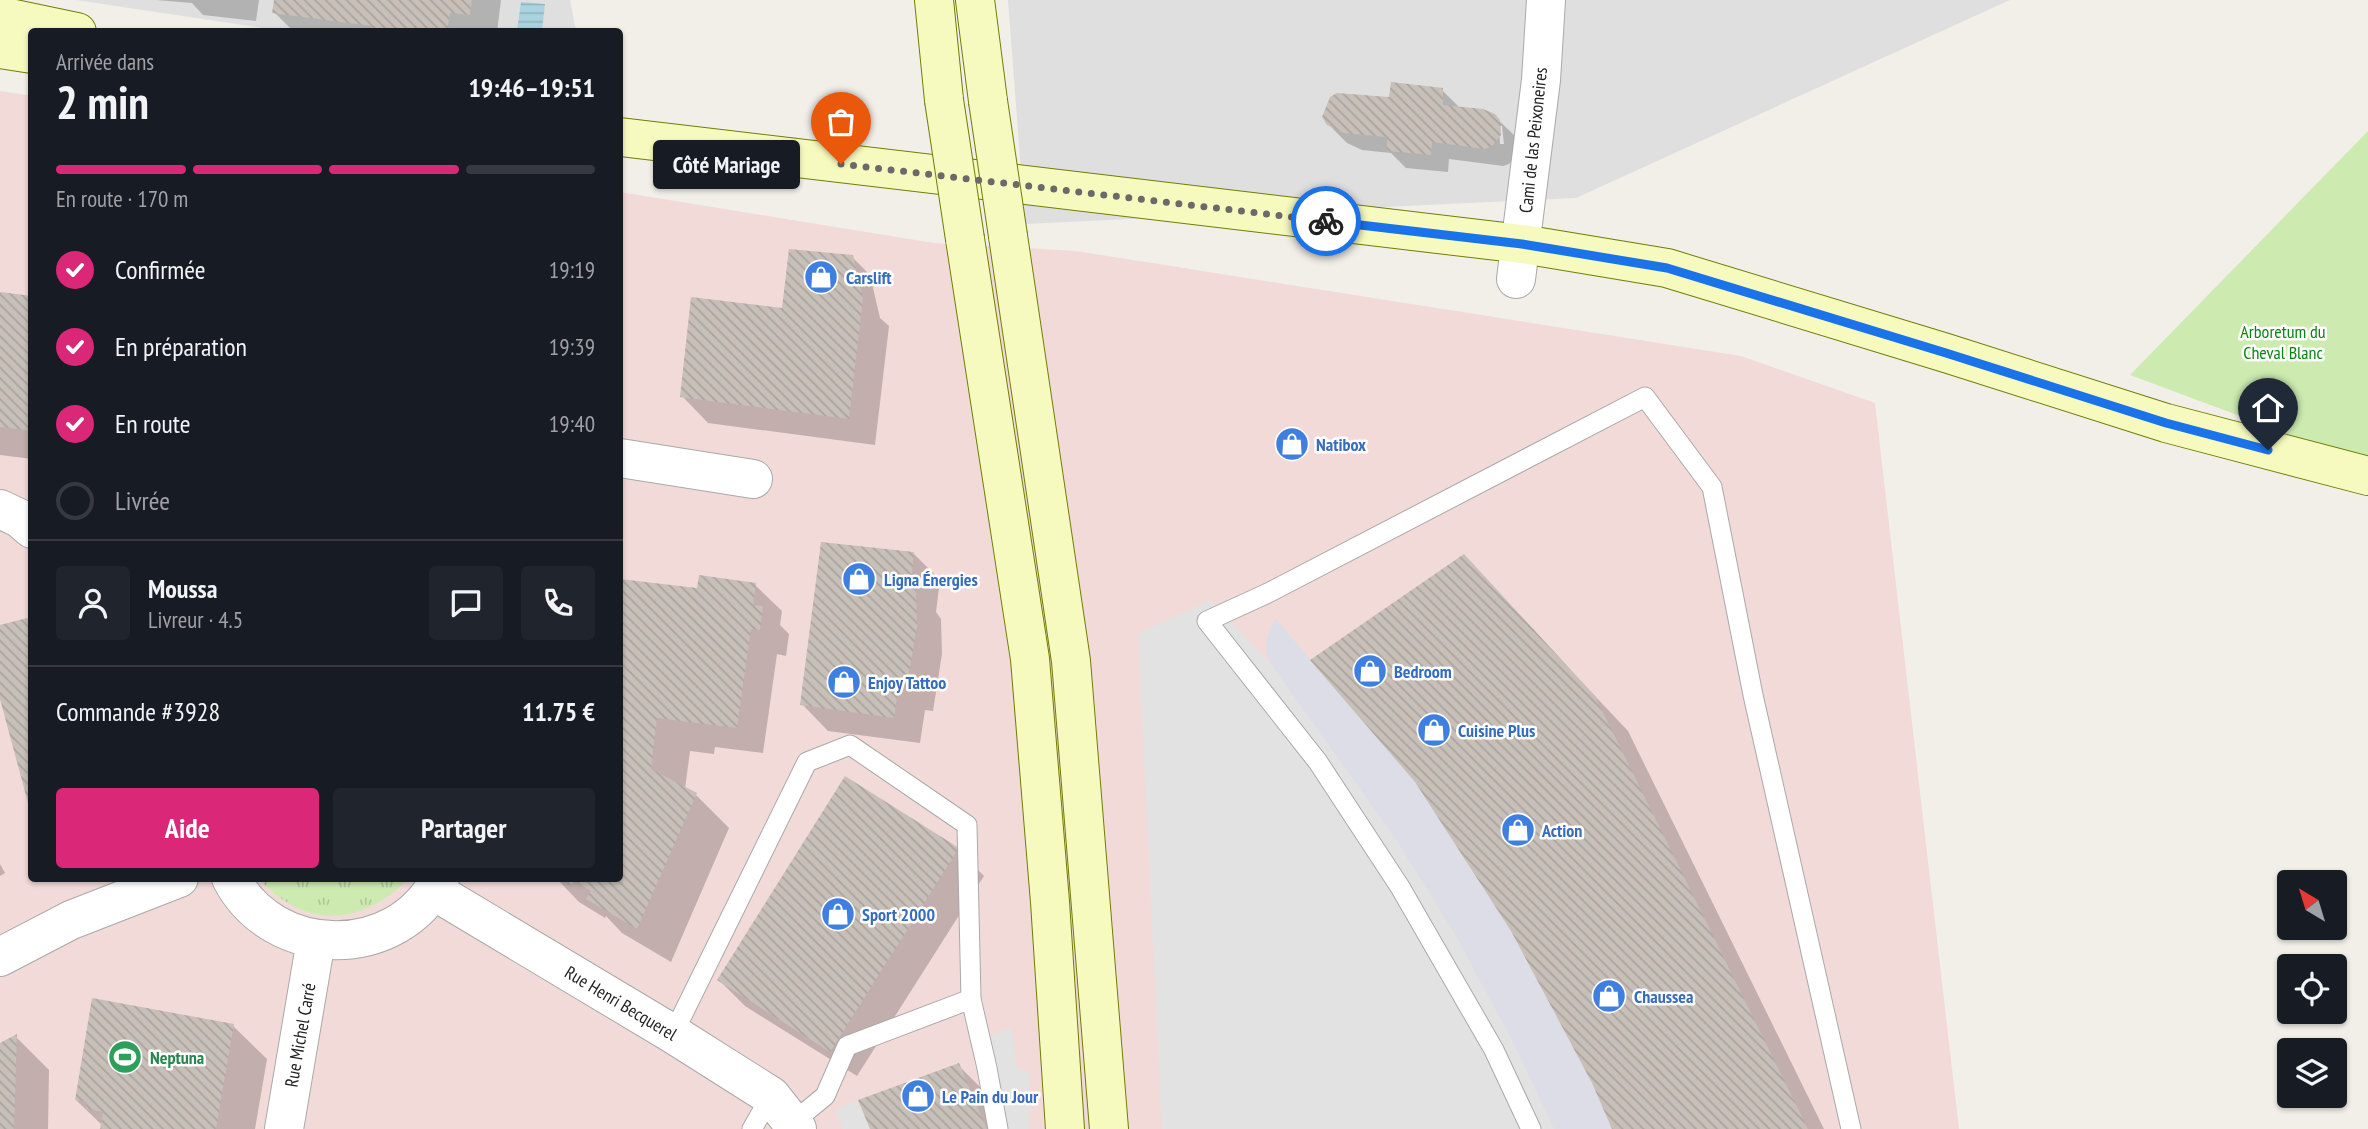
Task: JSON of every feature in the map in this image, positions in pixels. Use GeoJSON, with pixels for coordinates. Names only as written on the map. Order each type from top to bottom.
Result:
{"type":"FeatureCollection","features":[{"type":"Feature","properties":{"kind":"main road"},"geometry":{"type":"LineString","coordinates":[[934,0],[944,100],[964,239],[1030,659],[1065,1129]]}},
{"type":"Feature","properties":{"kind":"main road"},"geometry":{"type":"LineString","coordinates":[[975,0],[1072,661],[1109,1129]]}},
{"type":"Feature","properties":{"kind":"main road"},"geometry":{"type":"LineString","coordinates":[[0,16],[58,28]]}},
{"type":"Feature","properties":{"kind":"main road"},"geometry":{"type":"LineString","coordinates":[[0,49],[28,53]]}},
{"type":"Feature","properties":{"kind":"main road"},"geometry":{"type":"LineString","coordinates":[[623,137],[1519,262],[1667,268],[2166,423],[2368,476]]}},
{"type":"Feature","properties":{"kind":"street","name":"Cami de las Peixoneires"},"geometry":{"type":"LineString","coordinates":[[1519,262],[1541,80],[1546,0]]}},
{"type":"Feature","properties":{"kind":"street"},"geometry":{"type":"LineString","coordinates":[[623,458],[753,479]]}},
{"type":"Feature","properties":{"kind":"street"},"geometry":{"type":"LineString","coordinates":[[0,509],[19,517],[28,525]]}},
{"type":"Feature","properties":{"kind":"street"},"geometry":{"type":"LineString","coordinates":[[0,957],[71,920],[169,882]]}},
{"type":"Feature","properties":{"kind":"street"},"geometry":{"type":"LineString","coordinates":[[233,882],[258,914],[286,931],[316,940],[349,941],[382,932],[411,915],[437,885]]}},
{"type":"Feature","properties":{"kind":"street","name":"Rue Henri Becquerel"},"geometry":{"type":"LineString","coordinates":[[437,885],[673,1034],[787,1116]]}},
{"type":"Feature","properties":{"kind":"street","name":"Rue Michel Carré"},"geometry":{"type":"LineString","coordinates":[[284,1129],[316,940]]}},
{"type":"Feature","properties":{"kind":"lane"},"geometry":{"type":"LineString","coordinates":[[1531,1129],[1494,1051],[1401,887],[1318,762],[1207,621],[1268,593],[1645,397],[1712,487],[1753,695],[1851,1129]]}},
{"type":"Feature","properties":{"kind":"lane"},"geometry":{"type":"LineString","coordinates":[[673,1034],[807,762],[850,745],[967,825],[971,999],[998,1129]]}},
{"type":"Feature","properties":{"kind":"lane"},"geometry":{"type":"LineString","coordinates":[[752,1129],[787,1116],[825,1096],[847,1046],[971,999]]}},
{"type":"Feature","properties":{"kind":"shaded area"},"geometry":{"type":"Polygon","coordinates":[[[76,0],[570,0],[575,28],[262,28],[76,0]]]}},
{"type":"Feature","properties":{"kind":"shaded area"},"geometry":{"type":"Polygon","coordinates":[[[1008,0],[2010,0],[1576,198],[1025,224],[1008,0]]]}},
{"type":"Feature","properties":{"kind":"shaded area"},"geometry":{"type":"Polygon","coordinates":[[[0,91],[28,95],[28,882],[623,882],[623,192],[934,243],[1076,251],[1741,356],[1875,403],[1959,1129],[0,1129],[0,91]]]}},
{"type":"Feature","properties":{"kind":"shaded area"},"geometry":{"type":"Polygon","coordinates":[[[1210,600],[1271,664],[1397,841],[1456,936],[1513,1042],[1554,1129],[1162,1129],[1138,634],[1210,600]]]}},
{"type":"Feature","properties":{"kind":"shaded area"},"geometry":{"type":"Polygon","coordinates":[[[1275,618],[1415,782],[1511,931],[1592,1083],[1612,1129],[1554,1129],[1513,1042],[1456,936],[1397,841],[1271,664],[1267,654],[1267,637],[1275,618]]]}},
{"type":"Feature","properties":{"kind":"shaded area"},"geometry":{"type":"Polygon","coordinates":[[[1011,1027],[1017,1068],[1030,1074],[1029,1129],[998,1129],[987,1038],[1011,1027]]]}},
{"type":"Feature","properties":{"kind":"shaded area"},"geometry":{"type":"Polygon","coordinates":[[[858,1100],[870,1129],[843,1129],[835,1110],[858,1100]]]}},
{"type":"Feature","properties":{"kind":"green space","name":"Arboretum du Cheval Blanc"},"geometry":{"type":"Polygon","coordinates":[[[2368,131],[2368,459],[2347,456],[2130,375],[2368,131]]]}},
{"type":"Feature","properties":{"kind":"green space"},"geometry":{"type":"Polygon","coordinates":[[[262,882],[405,882],[371,906],[333,916],[314,914],[295,907],[262,882]]]}},
{"type":"Feature","properties":{"kind":"water"},"geometry":{"type":"Polygon","coordinates":[[[521,2],[545,4],[542,28],[517,28],[521,2]]]}},
{"type":"Feature","properties":{"kind":"building"},"geometry":{"type":"Polygon","coordinates":[[[274,0],[472,0],[470,15],[450,13],[448,28],[372,28],[272,13],[274,0]]]}},
{"type":"Feature","properties":{"kind":"building"},"geometry":{"type":"Polygon","coordinates":[[[1391,82],[1443,88],[1443,105],[1483,109],[1495,114],[1500,120],[1501,135],[1492,146],[1485,149],[1432,142],[1431,155],[1387,151],[1387,137],[1343,133],[1327,125],[1322,117],[1330,97],[1337,93],[1389,97],[1391,82]]]}},
{"type":"Feature","properties":{"kind":"building"},"geometry":{"type":"Polygon","coordinates":[[[789,249],[853,255],[863,298],[849,419],[680,397],[691,297],[782,308],[789,249]]]}},
{"type":"Feature","properties":{"kind":"building"},"geometry":{"type":"Polygon","coordinates":[[[0,292],[28,296],[28,430],[0,427],[0,292]]]}},
{"type":"Feature","properties":{"kind":"building"},"geometry":{"type":"Polygon","coordinates":[[[821,542],[914,552],[911,585],[916,591],[917,627],[907,685],[899,684],[894,718],[800,705],[821,542]]]}},
{"type":"Feature","properties":{"kind":"building"},"geometry":{"type":"Polygon","coordinates":[[[1464,554],[1595,696],[1808,1129],[1612,1129],[1592,1083],[1511,931],[1415,782],[1310,660],[1464,554]]]}},
{"type":"Feature","properties":{"kind":"building"},"geometry":{"type":"Polygon","coordinates":[[[699,575],[756,583],[753,605],[763,606],[760,630],[751,629],[737,728],[657,718],[651,769],[697,793],[637,929],[586,899],[591,891],[576,882],[623,882],[623,579],[697,588],[699,575]]]}},
{"type":"Feature","properties":{"kind":"building"},"geometry":{"type":"Polygon","coordinates":[[[28,619],[28,803],[0,699],[0,625],[28,619]]]}},
{"type":"Feature","properties":{"kind":"building","name":"Sport 2000"},"geometry":{"type":"Polygon","coordinates":[[[845,776],[959,848],[830,1052],[717,980],[845,776]]]}},
{"type":"Feature","properties":{"kind":"building"},"geometry":{"type":"Polygon","coordinates":[[[92,998],[234,1024],[216,1129],[100,1129],[103,1112],[86,1109],[87,1102],[75,1100],[92,998]]]}},
{"type":"Feature","properties":{"kind":"building"},"geometry":{"type":"Polygon","coordinates":[[[17,1034],[14,1129],[0,1129],[0,1043],[17,1034]]]}},
{"type":"Feature","properties":{"kind":"building"},"geometry":{"type":"Polygon","coordinates":[[[959,1063],[987,1129],[870,1129],[858,1100],[959,1063]]]}},
{"type":"Feature","properties":{"kind":"way so far"},"geometry":{"type":"LineString","coordinates":[[841,164],[1326,221]]}},
{"type":"Feature","properties":{"kind":"place","name":"Côté Mariage"},"geometry":{"type":"Point","coordinates":[841,164]}},
{"type":"Feature","properties":{"kind":"place","name":"Carslift"},"geometry":{"type":"Point","coordinates":[821,277]}},
{"type":"Feature","properties":{"kind":"place","name":"Natibox"},"geometry":{"type":"Point","coordinates":[1292,444]}},
{"type":"Feature","properties":{"kind":"place","name":"Ligna Énergies"},"geometry":{"type":"Point","coordinates":[859,579]}},
{"type":"Feature","properties":{"kind":"place","name":"Bedroom"},"geometry":{"type":"Point","coordinates":[1370,671]}},
{"type":"Feature","properties":{"kind":"place","name":"Enjoy Tattoo"},"geometry":{"type":"Point","coordinates":[844,682]}},
{"type":"Feature","properties":{"kind":"place","name":"Cuisine Plus"},"geometry":{"type":"Point","coordinates":[1434,730]}},
{"type":"Feature","properties":{"kind":"place","name":"Action"},"geometry":{"type":"Point","coordinates":[1518,830]}},
{"type":"Feature","properties":{"kind":"place","name":"Sport 2000"},"geometry":{"type":"Point","coordinates":[838,914]}},
{"type":"Feature","properties":{"kind":"place","name":"Chaussea"},"geometry":{"type":"Point","coordinates":[1609,996]}},
{"type":"Feature","properties":{"kind":"place","name":"Neptuna"},"geometry":{"type":"Point","coordinates":[125,1057]}},
{"type":"Feature","properties":{"kind":"place","name":"Le Pain du Jour"},"geometry":{"type":"Point","coordinates":[918,1096]}},
{"type":"Feature","properties":{"kind":"route"},"geometry":{"type":"LineString","coordinates":[[1326,221],[1522,244],[1667,268],[2166,423],[2268,450]]}}]}
